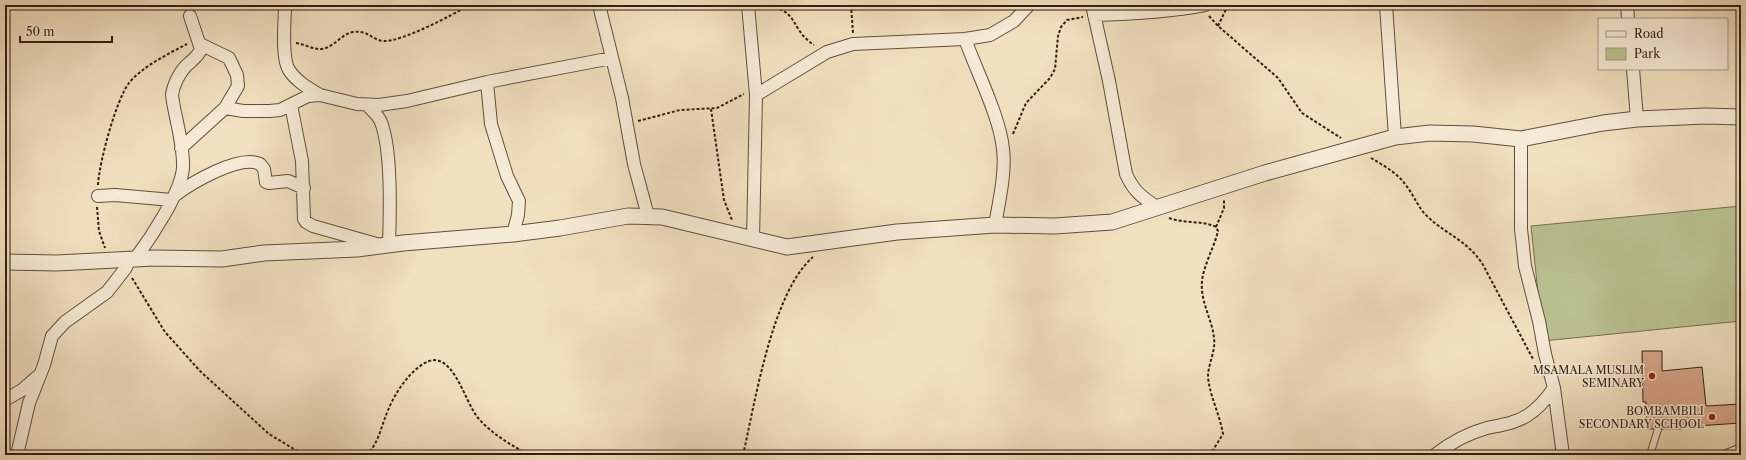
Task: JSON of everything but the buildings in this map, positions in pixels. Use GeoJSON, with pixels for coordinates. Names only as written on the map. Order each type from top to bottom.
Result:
{"type":"FeatureCollection","features":[{"type":"Feature","properties":{"kind":"street"},"geometry":{"type":"LineString","coordinates":[[285,5],[285,43],[287,68],[296,79],[320,95]]}},
{"type":"Feature","properties":{"kind":"street"},"geometry":{"type":"LineString","coordinates":[[599,5],[627,124],[634,164],[648,216]]}},
{"type":"Feature","properties":{"kind":"street"},"geometry":{"type":"LineString","coordinates":[[747,237],[755,91],[748,5]]}},
{"type":"Feature","properties":{"kind":"street"},"geometry":{"type":"LineString","coordinates":[[755,91],[827,52],[853,44],[965,39],[990,35],[1014,21],[1029,5]]}},
{"type":"Feature","properties":{"kind":"street"},"geometry":{"type":"LineString","coordinates":[[1386,5],[1395,136]]}},
{"type":"Feature","properties":{"kind":"street"},"geometry":{"type":"LineString","coordinates":[[1627,5],[1628,18]]}},
{"type":"Feature","properties":{"kind":"street"},"geometry":{"type":"LineString","coordinates":[[1158,208],[1141,197],[1132,187],[1126,174],[1093,10],[1132,14],[1202,6]]}},
{"type":"Feature","properties":{"kind":"street"},"geometry":{"type":"LineString","coordinates":[[17,455],[29,402],[49,344],[56,331],[65,322],[107,292],[149,239],[172,198],[181,178],[183,168],[173,101],[173,89],[182,70],[199,54],[199,41],[190,16]]}},
{"type":"Feature","properties":{"kind":"street"},"geometry":{"type":"LineString","coordinates":[[965,39],[1004,149],[1001,187],[995,225]]}},
{"type":"Feature","properties":{"kind":"street"},"geometry":{"type":"LineString","coordinates":[[181,148],[225,108],[238,86],[237,75],[229,58],[199,41]]}},
{"type":"Feature","properties":{"kind":"street"},"geometry":{"type":"LineString","coordinates":[[225,108],[243,111],[270,111],[291,105],[308,96],[320,95],[367,105],[407,101],[487,82],[612,58]]}},
{"type":"Feature","properties":{"kind":"street"},"geometry":{"type":"LineString","coordinates":[[1632,70],[1637,119]]}},
{"type":"Feature","properties":{"kind":"street"},"geometry":{"type":"LineString","coordinates":[[487,82],[490,124],[507,176],[519,200],[518,215],[513,234]]}},
{"type":"Feature","properties":{"kind":"street"},"geometry":{"type":"LineString","coordinates":[[291,105],[302,161],[304,188],[303,212],[306,222],[332,232],[386,245]]}},
{"type":"Feature","properties":{"kind":"street"},"geometry":{"type":"LineString","coordinates":[[367,105],[380,120],[387,154],[390,212],[386,245]]}},
{"type":"Feature","properties":{"kind":"street"},"geometry":{"type":"LineString","coordinates":[[5,262],[58,263],[110,260],[130,262],[222,259],[264,253],[357,249],[386,245],[513,234],[560,228],[608,218],[648,216],[787,247],[897,232],[995,225],[1055,226],[1112,222],[1355,146],[1395,136],[1430,133],[1473,134],[1521,139],[1604,123],[1637,119],[1706,116],[1741,117]]}},
{"type":"Feature","properties":{"kind":"street"},"geometry":{"type":"LineString","coordinates":[[1521,139],[1521,229],[1525,266],[1554,388],[1562,455]]}},
{"type":"Feature","properties":{"kind":"street"},"geometry":{"type":"LineString","coordinates":[[98,196],[115,195],[172,198],[192,184],[232,165],[244,162],[260,164],[264,169],[266,182],[288,181],[304,188]]}},
{"type":"Feature","properties":{"kind":"street"},"geometry":{"type":"LineString","coordinates":[[5,400],[22,390],[39,375]]}},
{"type":"Feature","properties":{"kind":"street"},"geometry":{"type":"LineString","coordinates":[[1435,455],[1461,439],[1486,429],[1514,422],[1529,415],[1542,403],[1554,388]]}},
{"type":"Feature","properties":{"kind":"lane"},"geometry":{"type":"LineString","coordinates":[[1650,455],[1658,430]]}},
{"type":"Feature","properties":{"kind":"lane"},"geometry":{"type":"LineString","coordinates":[[1721,455],[1741,447]]}},
{"type":"Feature","properties":{"kind":"path"},"geometry":{"type":"LineString","coordinates":[[285,43],[303,44],[320,49],[333,44],[346,34],[356,32],[364,32],[377,40],[388,41],[431,24],[469,5]]}},
{"type":"Feature","properties":{"kind":"path"},"geometry":{"type":"LineString","coordinates":[[757,5],[777,7],[787,11],[807,41],[827,52]]}},
{"type":"Feature","properties":{"kind":"path"},"geometry":{"type":"LineString","coordinates":[[851,5],[853,44]]}},
{"type":"Feature","properties":{"kind":"path"},"geometry":{"type":"LineString","coordinates":[[1218,26],[1228,5]]}},
{"type":"Feature","properties":{"kind":"path"},"geometry":{"type":"LineString","coordinates":[[1202,6],[1218,26],[1278,78],[1302,113],[1396,174],[1405,183],[1427,216],[1463,242],[1474,252],[1535,362]]}},
{"type":"Feature","properties":{"kind":"path"},"geometry":{"type":"LineString","coordinates":[[1004,149],[1013,134],[1026,103],[1050,78],[1055,69],[1058,36],[1061,27],[1067,20],[1093,10]]}},
{"type":"Feature","properties":{"kind":"path"},"geometry":{"type":"LineString","coordinates":[[110,260],[99,232],[98,196],[102,159],[111,127],[128,84],[138,75],[155,64],[199,41]]}},
{"type":"Feature","properties":{"kind":"path"},"geometry":{"type":"LineString","coordinates":[[627,124],[680,110],[695,108],[718,108],[755,91]]}},
{"type":"Feature","properties":{"kind":"path"},"geometry":{"type":"LineString","coordinates":[[711,108],[726,210],[747,237]]}},
{"type":"Feature","properties":{"kind":"path"},"geometry":{"type":"LineString","coordinates":[[1210,455],[1223,434],[1208,378],[1208,369],[1215,341],[1202,290],[1202,280],[1216,236],[1216,227],[1224,208],[1223,187]]}},
{"type":"Feature","properties":{"kind":"path"},"geometry":{"type":"LineString","coordinates":[[1158,208],[1167,218],[1176,221],[1216,227]]}},
{"type":"Feature","properties":{"kind":"path"},"geometry":{"type":"LineString","coordinates":[[743,455],[762,370],[779,314],[797,276],[815,256]]}},
{"type":"Feature","properties":{"kind":"path"},"geometry":{"type":"LineString","coordinates":[[130,262],[165,332],[196,366],[269,434],[304,455]]}},
{"type":"Feature","properties":{"kind":"path"},"geometry":{"type":"LineString","coordinates":[[366,455],[371,451],[391,404],[407,378],[418,367],[427,361],[434,359],[441,361],[449,367],[477,417],[497,435],[529,455]]}},
{"type":"Feature","properties":{"kind":"green space"},"geometry":{"type":"Polygon","coordinates":[[[1741,206],[1741,321],[1543,341],[1531,226],[1741,206]]]}},
{"type":"Feature","properties":{"kind":"place","name":"MSAMALA MUSLIM SEMINARY"},"geometry":{"type":"Point","coordinates":[1652,376]}},
{"type":"Feature","properties":{"kind":"place","name":"BOMBAMBILI SECONDARY SCHOOL"},"geometry":{"type":"Point","coordinates":[1712,417]}}]}
